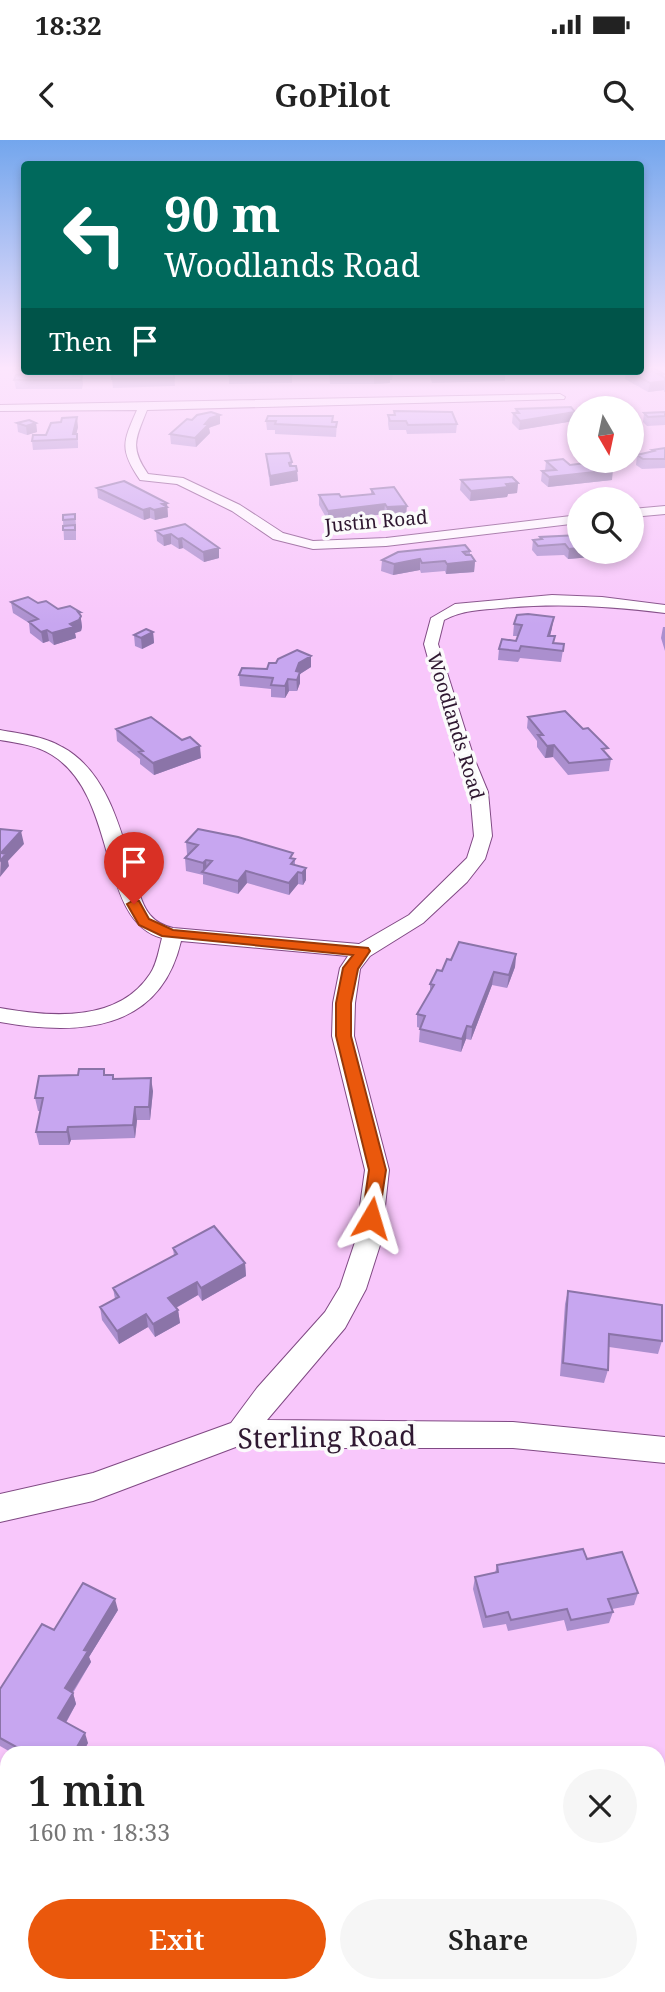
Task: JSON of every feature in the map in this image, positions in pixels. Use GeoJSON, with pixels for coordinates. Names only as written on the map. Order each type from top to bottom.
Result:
{"type":"FeatureCollection","features":[{"type":"Feature","properties":{"kind":"street","name":"Justin Road"},"geometry":{"type":"LineString","coordinates":[[128,452],[144,477],[167,479],[201,490],[236,508],[270,531],[294,541],[353,545],[567,520]]}},
{"type":"Feature","properties":{"kind":"street"},"geometry":{"type":"LineString","coordinates":[[644,512],[665,510]]}},
{"type":"Feature","properties":{"kind":"street","name":"Woodlands Road"},"geometry":{"type":"LineString","coordinates":[[363,951],[415,919],[460,878],[476,859],[483,836],[479,792],[465,758],[431,644],[438,618],[456,608],[552,599],[602,601],[665,609]]}},
{"type":"Feature","properties":{"kind":"street"},"geometry":{"type":"LineString","coordinates":[[0,735],[52,748],[65,755],[87,774],[98,793],[134,904],[144,922],[162,932],[173,934],[363,951]]}},
{"type":"Feature","properties":{"kind":"street"},"geometry":{"type":"LineString","coordinates":[[0,1015],[61,1022],[98,1017],[138,1001],[161,975],[173,934]]}},
{"type":"Feature","properties":{"kind":"street"},"geometry":{"type":"LineString","coordinates":[[241,1432],[267,1396],[335,1320],[353,1289],[368,1242],[377,1170],[344,1036],[344,1003],[350,968],[363,951]]}},
{"type":"Feature","properties":{"kind":"street","name":"Sterling Road"},"geometry":{"type":"LineString","coordinates":[[0,1508],[93,1487],[241,1432],[304,1435],[513,1435],[665,1450]]}},
{"type":"Feature","properties":{"kind":"building"},"geometry":{"type":"Polygon","coordinates":[[[665,452],[665,459],[644,459],[644,453],[665,452]]]}},
{"type":"Feature","properties":{"kind":"building"},"geometry":{"type":"Polygon","coordinates":[[[289,453],[292,462],[289,463],[290,466],[296,466],[297,471],[270,476],[266,454],[289,453]]]}},
{"type":"Feature","properties":{"kind":"building"},"geometry":{"type":"Polygon","coordinates":[[[563,459],[567,462],[567,473],[586,473],[549,477],[542,471],[556,470],[546,461],[563,459]]]}},
{"type":"Feature","properties":{"kind":"building"},"geometry":{"type":"Polygon","coordinates":[[[512,477],[518,483],[506,484],[508,487],[471,491],[461,480],[512,477]]]}},
{"type":"Feature","properties":{"kind":"building"},"geometry":{"type":"Polygon","coordinates":[[[124,481],[167,503],[162,504],[167,507],[143,510],[97,488],[124,481]]]}},
{"type":"Feature","properties":{"kind":"building"},"geometry":{"type":"Polygon","coordinates":[[[394,487],[407,506],[387,507],[385,504],[328,511],[319,495],[339,494],[341,497],[374,494],[371,489],[394,487]]]}},
{"type":"Feature","properties":{"kind":"building"},"geometry":{"type":"Polygon","coordinates":[[[75,514],[75,519],[63,520],[63,515],[75,514]]]}},
{"type":"Feature","properties":{"kind":"building"},"geometry":{"type":"Polygon","coordinates":[[[185,524],[219,548],[203,552],[182,538],[178,539],[171,534],[163,536],[156,531],[185,524]]]}},
{"type":"Feature","properties":{"kind":"building"},"geometry":{"type":"Polygon","coordinates":[[[75,525],[75,530],[63,530],[63,526],[75,525]]]}},
{"type":"Feature","properties":{"kind":"building"},"geometry":{"type":"Polygon","coordinates":[[[567,536],[567,546],[565,544],[538,546],[533,540],[542,539],[540,537],[567,536]]]}},
{"type":"Feature","properties":{"kind":"building"},"geometry":{"type":"Polygon","coordinates":[[[465,545],[470,551],[463,552],[471,555],[475,561],[447,564],[445,561],[422,563],[420,559],[394,564],[382,560],[398,552],[465,545]]]}},
{"type":"Feature","properties":{"kind":"building"},"geometry":{"type":"Polygon","coordinates":[[[28,597],[38,603],[46,601],[58,609],[70,606],[80,612],[81,616],[70,624],[74,627],[52,633],[47,630],[41,632],[29,622],[38,619],[11,602],[28,597]]]}},
{"type":"Feature","properties":{"kind":"building"},"geometry":{"type":"Polygon","coordinates":[[[517,615],[554,617],[548,636],[555,636],[553,643],[564,644],[563,651],[521,646],[519,651],[499,649],[502,639],[516,641],[522,625],[514,624],[517,615]]]}},
{"type":"Feature","properties":{"kind":"building"},"geometry":{"type":"Polygon","coordinates":[[[146,629],[153,632],[141,638],[134,635],[146,629]]]}},
{"type":"Feature","properties":{"kind":"building"},"geometry":{"type":"Polygon","coordinates":[[[297,650],[311,656],[299,663],[297,680],[288,679],[285,686],[271,685],[273,678],[239,675],[242,668],[267,669],[269,663],[276,663],[278,659],[297,650]]]}},
{"type":"Feature","properties":{"kind":"building"},"geometry":{"type":"Polygon","coordinates":[[[565,711],[583,729],[588,728],[608,748],[602,749],[611,759],[569,763],[554,745],[547,746],[538,735],[543,735],[528,717],[565,711]]]}},
{"type":"Feature","properties":{"kind":"building"},"geometry":{"type":"Polygon","coordinates":[[[151,717],[182,740],[190,737],[200,746],[153,763],[116,729],[151,717]]]}},
{"type":"Feature","properties":{"kind":"building"},"geometry":{"type":"Polygon","coordinates":[[[0,829],[21,831],[1,853],[6,854],[0,861],[0,829]]]}},
{"type":"Feature","properties":{"kind":"building"},"geometry":{"type":"Polygon","coordinates":[[[198,829],[293,853],[290,858],[295,859],[291,864],[306,868],[302,873],[298,872],[289,883],[246,871],[238,881],[202,872],[212,861],[206,860],[203,863],[185,858],[198,845],[186,842],[198,829]]]}},
{"type":"Feature","properties":{"kind":"building"},"geometry":{"type":"Polygon","coordinates":[[[459,942],[516,954],[509,975],[494,972],[472,1027],[467,1026],[462,1039],[420,1029],[425,1016],[417,1014],[434,985],[430,984],[437,970],[442,971],[447,959],[451,960],[459,942]]]}},
{"type":"Feature","properties":{"kind":"building"},"geometry":{"type":"Polygon","coordinates":[[[79,1069],[104,1069],[104,1075],[113,1075],[113,1079],[151,1078],[149,1107],[135,1107],[133,1125],[68,1127],[67,1132],[36,1132],[43,1098],[35,1098],[39,1076],[78,1075],[79,1069]]]}},
{"type":"Feature","properties":{"kind":"building"},"geometry":{"type":"Polygon","coordinates":[[[214,1226],[245,1263],[201,1288],[197,1282],[168,1298],[178,1310],[153,1324],[146,1314],[117,1331],[100,1307],[119,1297],[113,1288],[177,1254],[173,1248],[214,1226]]]}},
{"type":"Feature","properties":{"kind":"building"},"geometry":{"type":"Polygon","coordinates":[[[568,1291],[662,1305],[662,1341],[609,1334],[608,1370],[563,1363],[568,1291]]]}},
{"type":"Feature","properties":{"kind":"building"},"geometry":{"type":"Polygon","coordinates":[[[583,1549],[587,1559],[622,1552],[638,1593],[608,1599],[613,1612],[571,1620],[567,1609],[511,1620],[508,1612],[486,1617],[475,1577],[498,1572],[497,1565],[583,1549]]]}},
{"type":"Feature","properties":{"kind":"building"},"geometry":{"type":"Polygon","coordinates":[[[83,1583],[115,1599],[65,1688],[73,1693],[58,1718],[85,1733],[78,1746],[14,1746],[0,1738],[0,1689],[42,1624],[54,1630],[83,1583]]]}},
{"type":"Feature","properties":{"kind":"route"},"geometry":{"type":"LineString","coordinates":[[134,904],[144,922],[162,932],[363,951],[350,968],[344,1003],[344,1036],[377,1170],[371,1218]]}}]}
